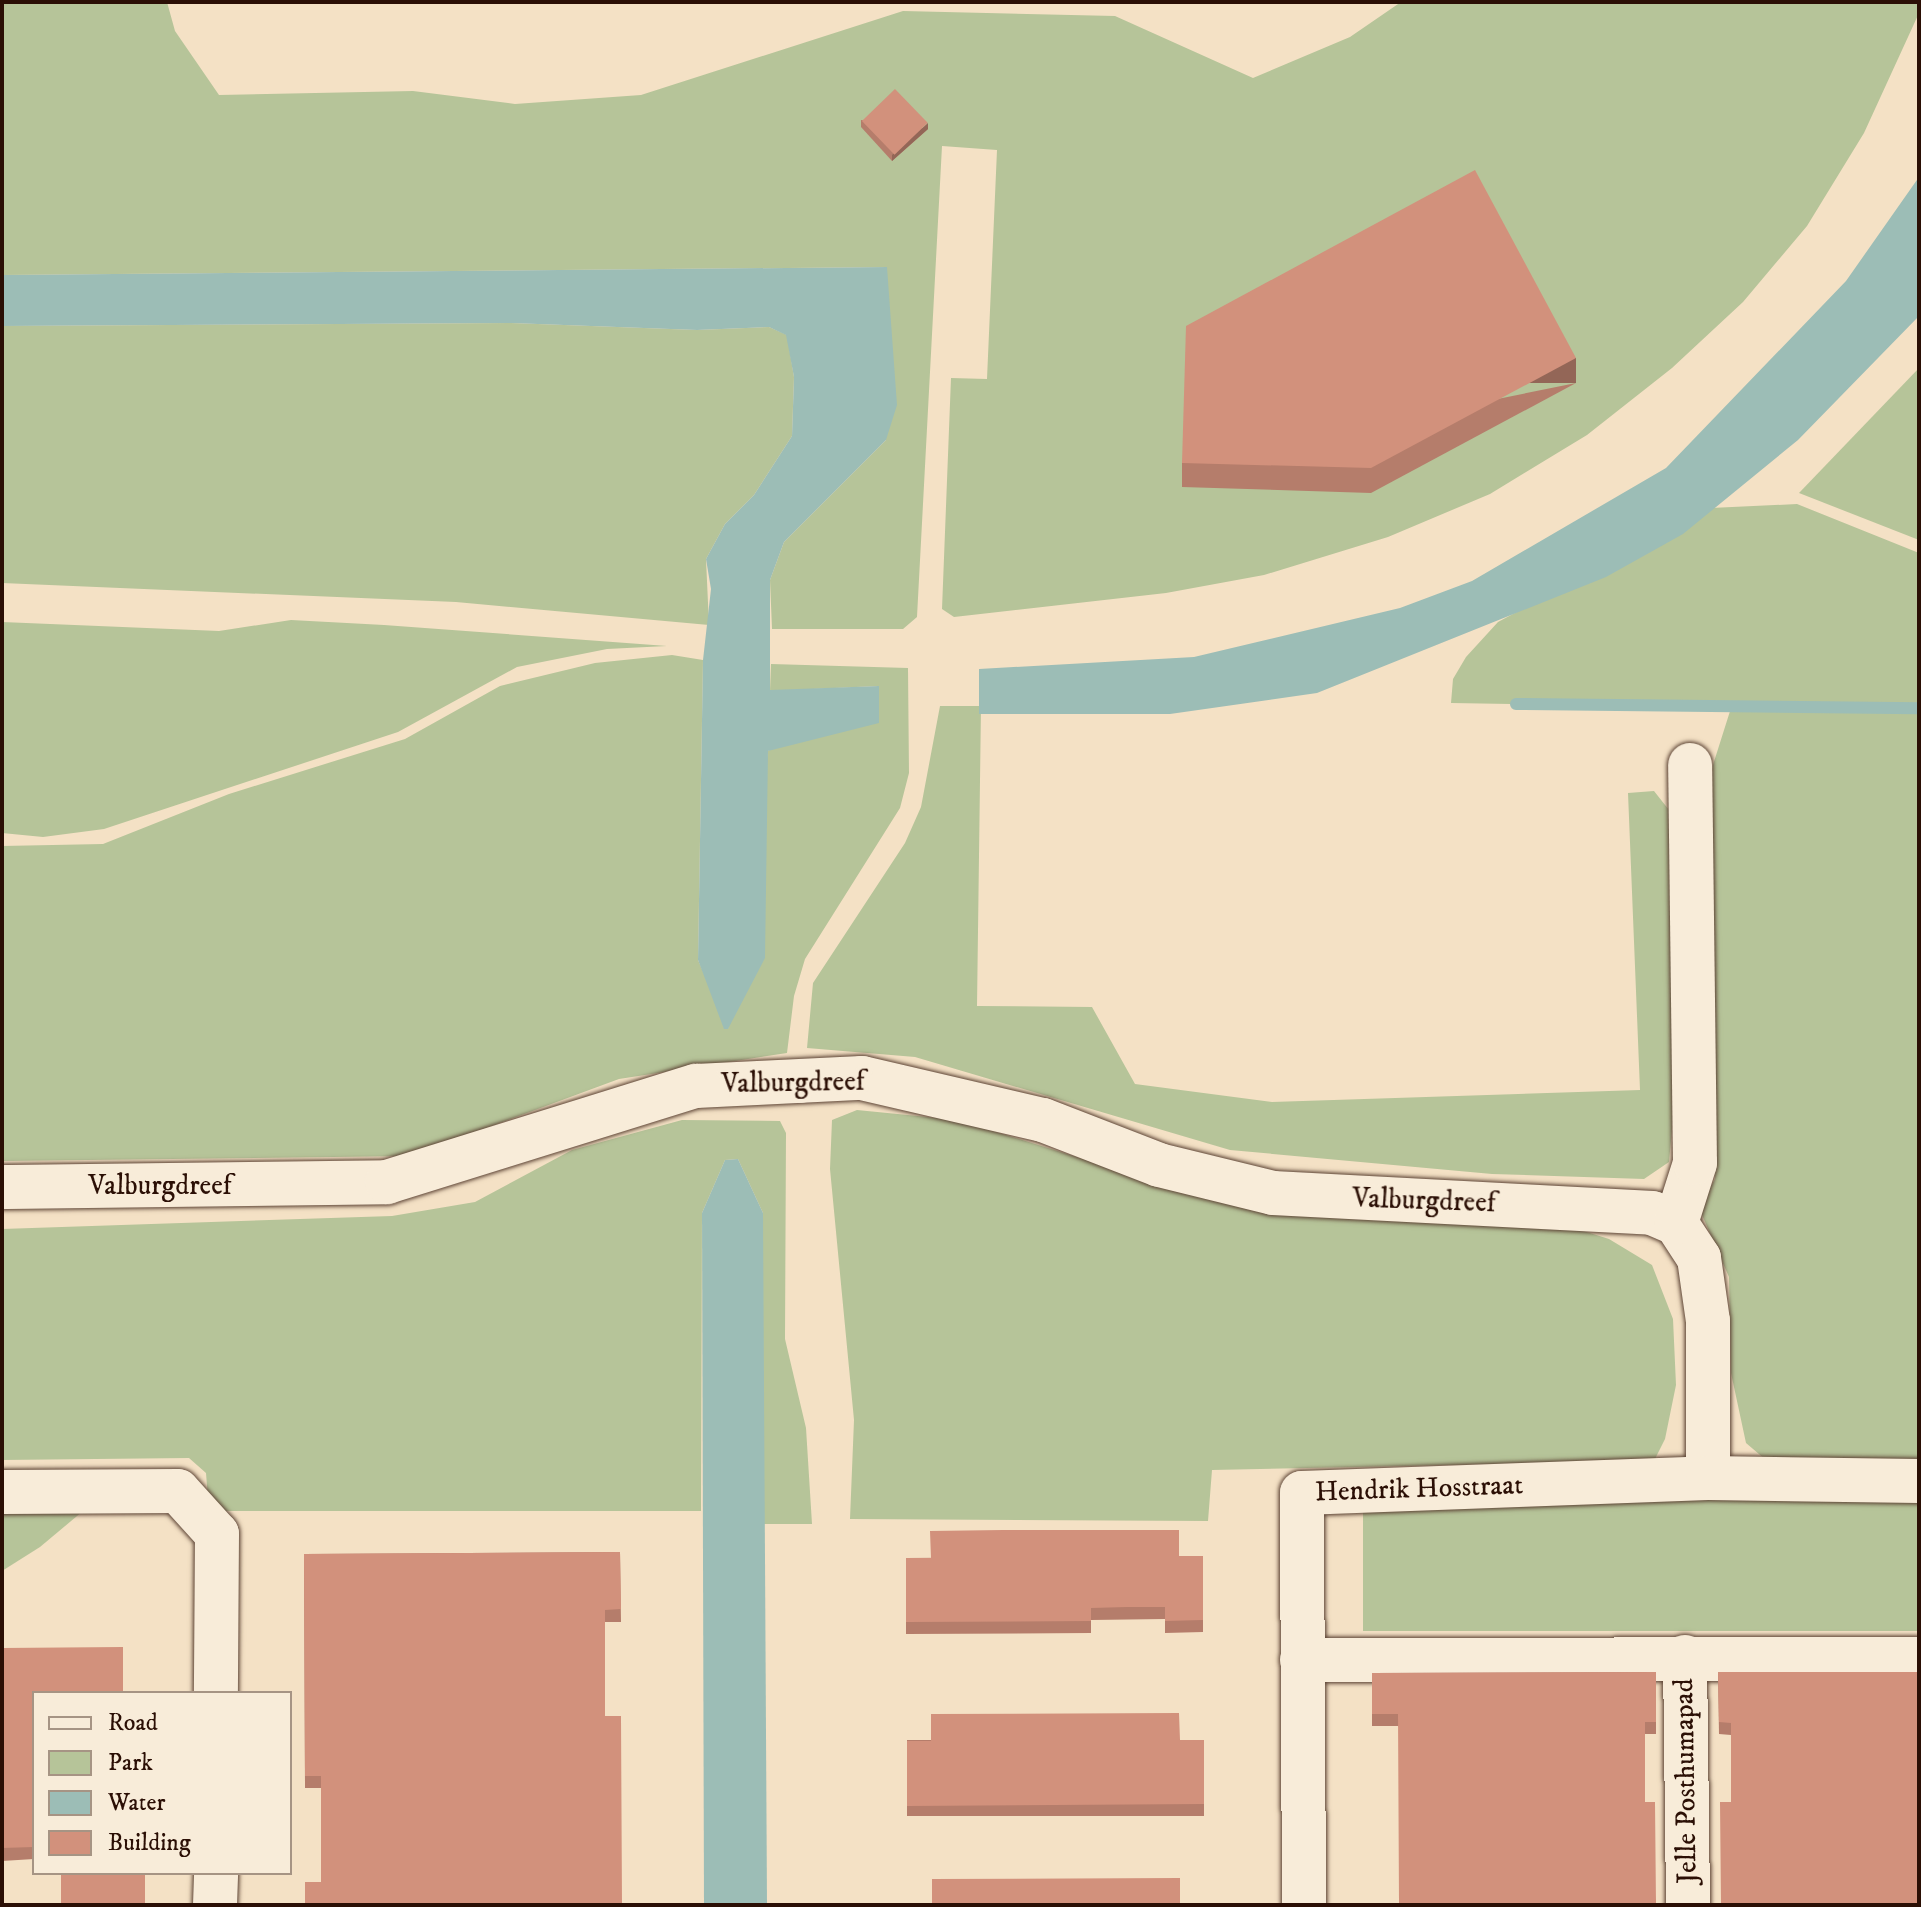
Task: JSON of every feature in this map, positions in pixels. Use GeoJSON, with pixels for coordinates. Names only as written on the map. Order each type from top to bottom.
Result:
{"type":"FeatureCollection","features":[{"type":"Feature","properties":{"kind":"street"},"geometry":{"type":"LineString","coordinates":[[1690,765],[1695,1163],[1676,1223],[1699,1258],[1708,1321],[1708,1478],[1919,1481]]}},
{"type":"Feature","properties":{"kind":"street","name":"Valburgdreef"},"geometry":{"type":"LineString","coordinates":[[2,1187],[387,1182],[696,1086],[862,1078],[1043,1120],[1159,1165],[1273,1193],[1620,1208],[1676,1223]]}},
{"type":"Feature","properties":{"kind":"street","name":"Hendrik Hosstraat"},"geometry":{"type":"LineString","coordinates":[[1304,1905],[1302,1493],[1708,1478]]}},
{"type":"Feature","properties":{"kind":"street"},"geometry":{"type":"LineString","coordinates":[[2,1492],[178,1491],[217,1534],[216,1691]]}},
{"type":"Feature","properties":{"kind":"street","name":"Jelle Posthumapad"},"geometry":{"type":"LineString","coordinates":[[1685,1657],[1688,1905]]}},
{"type":"Feature","properties":{"kind":"street"},"geometry":{"type":"LineString","coordinates":[[1302,1660],[1919,1659]]}},
{"type":"Feature","properties":{"kind":"street"},"geometry":{"type":"LineString","coordinates":[[215,1905],[216,1875]]}},
{"type":"Feature","properties":{"kind":"green space"},"geometry":{"type":"Polygon","coordinates":[[[2,2],[167,2],[175,31],[219,95],[413,91],[515,104],[641,95],[903,11],[1115,16],[1253,78],[1350,37],[1401,2],[1919,2],[1919,13],[1864,133],[1807,226],[1743,302],[1672,368],[1587,435],[1490,494],[1388,537],[1264,575],[1166,593],[954,617],[942,609],[951,378],[987,379],[997,150],[942,146],[917,617],[903,629],[772,629],[770,580],[784,542],[886,440],[887,267],[2,275],[2,2]]]}},
{"type":"Feature","properties":{"kind":"green space"},"geometry":{"type":"Polygon","coordinates":[[[511,323],[697,330],[769,327],[787,335],[794,377],[792,436],[754,495],[725,524],[706,559],[709,625],[456,602],[2,583],[2,326],[511,323]]]}},
{"type":"Feature","properties":{"kind":"green space"},"geometry":{"type":"Polygon","coordinates":[[[1919,368],[1919,540],[1799,493],[1919,368]]]}},
{"type":"Feature","properties":{"kind":"green space"},"geometry":{"type":"Polygon","coordinates":[[[1797,504],[1919,553],[1919,1462],[1766,1460],[1746,1443],[1731,1373],[1729,1277],[1699,1208],[1715,1179],[1716,1097],[1706,787],[1731,708],[1451,703],[1453,679],[1466,657],[1498,622],[1711,508],[1797,504]]]}},
{"type":"Feature","properties":{"kind":"green space"},"geometry":{"type":"Polygon","coordinates":[[[291,620],[667,646],[607,649],[517,667],[398,732],[104,829],[43,837],[2,833],[2,622],[219,631],[291,620]]]}},
{"type":"Feature","properties":{"kind":"green space"},"geometry":{"type":"Polygon","coordinates":[[[672,655],[703,660],[698,960],[728,1029],[768,751],[878,686],[770,691],[771,664],[908,668],[909,773],[900,808],[805,959],[794,996],[787,1053],[619,1079],[411,1156],[2,1161],[2,846],[103,844],[229,794],[405,739],[500,686],[595,663],[672,655]]]}},
{"type":"Feature","properties":{"kind":"green space"},"geometry":{"type":"Polygon","coordinates":[[[940,706],[981,706],[977,1006],[1092,1007],[1135,1084],[1272,1102],[1640,1090],[1628,793],[1654,791],[1669,810],[1675,1097],[1669,1162],[1644,1179],[1492,1174],[1230,1150],[915,1057],[807,1048],[813,983],[905,843],[921,807],[940,706]]]}},
{"type":"Feature","properties":{"kind":"green space"},"geometry":{"type":"Polygon","coordinates":[[[857,1110],[958,1120],[1227,1204],[1555,1222],[1609,1239],[1652,1265],[1673,1319],[1676,1385],[1665,1439],[1654,1461],[1212,1470],[1208,1521],[850,1519],[854,1420],[830,1169],[832,1120],[857,1110]]]}},
{"type":"Feature","properties":{"kind":"green space"},"geometry":{"type":"Polygon","coordinates":[[[682,1120],[780,1121],[786,1133],[785,1339],[806,1428],[812,1524],[762,1524],[763,1213],[738,1159],[725,1160],[702,1213],[701,1511],[209,1511],[206,1473],[189,1458],[2,1460],[2,1229],[392,1216],[475,1202],[572,1150],[682,1120]]]}},
{"type":"Feature","properties":{"kind":"green space"},"geometry":{"type":"Polygon","coordinates":[[[1363,1497],[1919,1497],[1919,1631],[1363,1631],[1363,1497]]]}},
{"type":"Feature","properties":{"kind":"green space"},"geometry":{"type":"Polygon","coordinates":[[[89,1506],[40,1547],[2,1571],[2,1507],[89,1506]]]}},
{"type":"Feature","properties":{"kind":"water"},"geometry":{"type":"Polygon","coordinates":[[[1919,177],[1919,316],[1798,440],[1683,534],[1606,577],[1317,693],[1170,714],[979,714],[979,669],[1194,657],[1400,608],[1472,581],[1666,468],[1846,281],[1919,177]]]}},
{"type":"Feature","properties":{"kind":"water"},"geometry":{"type":"Polygon","coordinates":[[[887,267],[897,405],[886,440],[784,542],[770,580],[770,690],[879,686],[879,723],[768,751],[765,958],[728,1029],[724,1029],[698,960],[703,660],[711,589],[706,559],[725,524],[754,495],[792,436],[794,377],[786,335],[769,327],[697,330],[511,323],[2,326],[2,275],[887,267]]]}},
{"type":"Feature","properties":{"kind":"water"},"geometry":{"type":"Polygon","coordinates":[[[738,1159],[763,1213],[767,1905],[704,1905],[702,1213],[725,1160],[738,1159]]]}},
{"type":"Feature","properties":{"kind":"building"},"geometry":{"type":"Polygon","coordinates":[[[895,89],[928,123],[895,155],[862,121],[895,89]]]}},
{"type":"Feature","properties":{"kind":"building"},"geometry":{"type":"Polygon","coordinates":[[[1475,170],[1576,358],[1371,468],[1182,463],[1186,326],[1475,170]]]}},
{"type":"Feature","properties":{"kind":"building"},"geometry":{"type":"Polygon","coordinates":[[[1179,1530],[1179,1556],[1203,1556],[1203,1620],[1165,1621],[1165,1607],[1127,1607],[1091,1608],[1091,1621],[906,1622],[906,1558],[931,1558],[930,1531],[1179,1530]]]}},
{"type":"Feature","properties":{"kind":"building"},"geometry":{"type":"Polygon","coordinates":[[[620,1552],[621,1609],[605,1610],[605,1716],[621,1716],[622,1905],[305,1905],[305,1882],[321,1882],[321,1776],[305,1776],[304,1554],[620,1552]]]}},
{"type":"Feature","properties":{"kind":"building"},"geometry":{"type":"Polygon","coordinates":[[[123,1647],[123,1691],[32,1691],[32,1847],[2,1848],[2,1648],[123,1647]]]}},
{"type":"Feature","properties":{"kind":"building"},"geometry":{"type":"Polygon","coordinates":[[[1656,1672],[1656,1722],[1645,1722],[1645,1802],[1655,1802],[1656,1905],[1399,1905],[1398,1714],[1372,1714],[1372,1673],[1656,1672]]]}},
{"type":"Feature","properties":{"kind":"building"},"geometry":{"type":"Polygon","coordinates":[[[1718,1672],[1919,1672],[1919,1905],[1721,1905],[1720,1802],[1731,1802],[1731,1723],[1719,1722],[1718,1672]]]}},
{"type":"Feature","properties":{"kind":"building"},"geometry":{"type":"Polygon","coordinates":[[[1179,1713],[1180,1740],[1204,1740],[1204,1804],[907,1806],[907,1741],[931,1741],[931,1714],[1179,1713]]]}},
{"type":"Feature","properties":{"kind":"building"},"geometry":{"type":"Polygon","coordinates":[[[61,1875],[145,1875],[145,1905],[61,1905],[61,1875]]]}},
{"type":"Feature","properties":{"kind":"building"},"geometry":{"type":"Polygon","coordinates":[[[1180,1878],[1180,1905],[932,1905],[932,1879],[1180,1878]]]}},
{"type":"Feature","properties":{"kind":"waterway"},"geometry":{"type":"LineString","coordinates":[[1516,704],[1919,708]]}}]}
